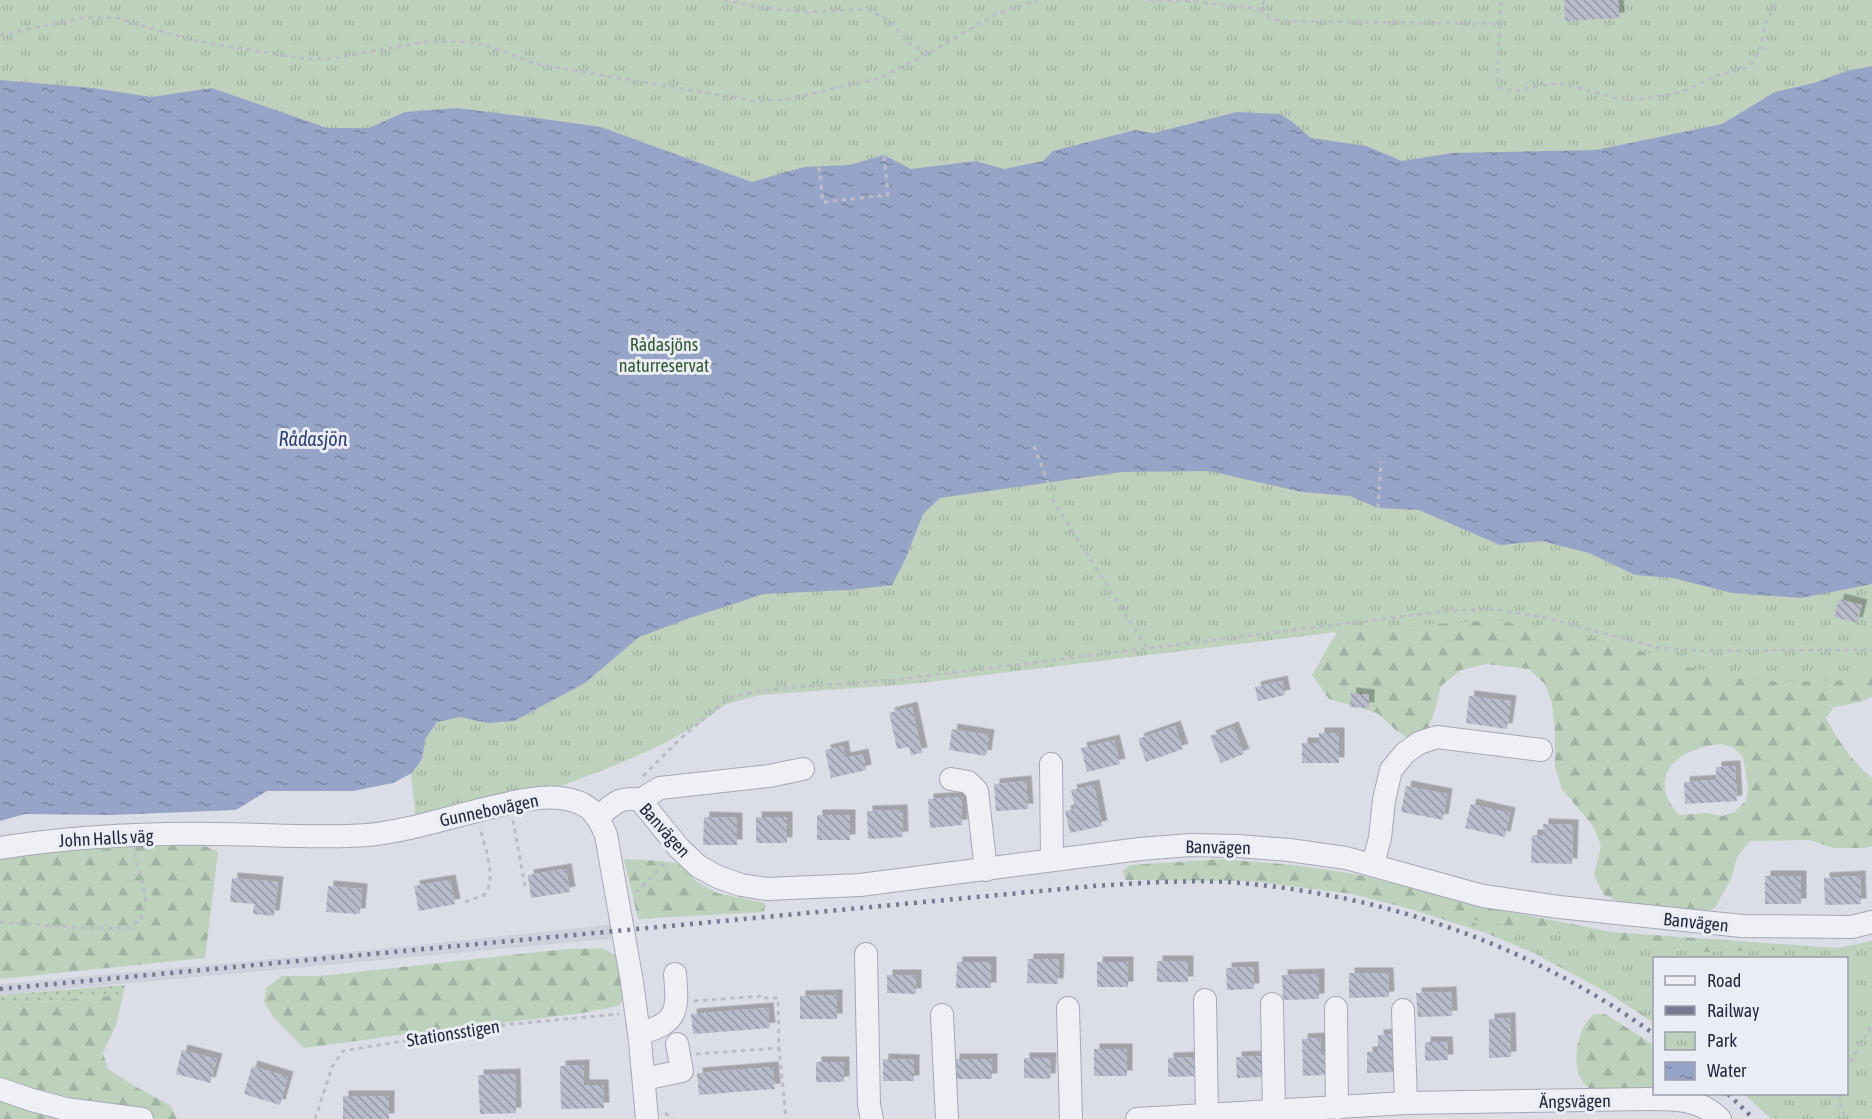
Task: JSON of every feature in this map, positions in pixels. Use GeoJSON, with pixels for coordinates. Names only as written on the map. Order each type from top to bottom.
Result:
{"type":"FeatureCollection","features":[{"type":"Feature","properties":{"kind":"street"},"geometry":{"type":"LineString","coordinates":[[1373,864],[1380,838],[1384,800],[1391,770],[1405,753],[1419,743],[1437,737],[1541,750]]}},
{"type":"Feature","properties":{"kind":"street"},"geometry":{"type":"LineString","coordinates":[[1051,764],[1052,860]]}},
{"type":"Feature","properties":{"kind":"street"},"geometry":{"type":"LineString","coordinates":[[635,799],[660,788],[770,776],[803,769]]}},
{"type":"Feature","properties":{"kind":"street"},"geometry":{"type":"LineString","coordinates":[[951,779],[968,782],[977,791],[986,870]]}},
{"type":"Feature","properties":{"kind":"street","name":"Gunnebovägen"},"geometry":{"type":"LineString","coordinates":[[212,834],[305,837],[370,835],[414,827],[510,803],[561,798],[586,805],[598,817]]}},
{"type":"Feature","properties":{"kind":"street","name":"Banvägen"},"geometry":{"type":"LineString","coordinates":[[598,817],[618,801],[635,799],[679,849],[698,866],[718,877],[741,885],[767,889],[860,885],[1190,845],[1238,846],[1346,858],[1483,896],[1571,908],[1742,926],[1852,927],[1872,922]]}},
{"type":"Feature","properties":{"kind":"street"},"geometry":{"type":"LineString","coordinates":[[598,817],[606,835],[621,915],[638,1022],[647,1119]]}},
{"type":"Feature","properties":{"kind":"street","name":"John Halls väg"},"geometry":{"type":"LineString","coordinates":[[0,848],[38,842],[212,834]]}},
{"type":"Feature","properties":{"kind":"street"},"geometry":{"type":"LineString","coordinates":[[866,954],[869,1105],[872,1119]]}},
{"type":"Feature","properties":{"kind":"street"},"geometry":{"type":"LineString","coordinates":[[638,1022],[654,1030],[662,1026],[671,1016],[678,1006],[675,974]]}},
{"type":"Feature","properties":{"kind":"street"},"geometry":{"type":"LineString","coordinates":[[1204,1000],[1207,1114]]}},
{"type":"Feature","properties":{"kind":"street"},"geometry":{"type":"LineString","coordinates":[[1272,1004],[1274,1112]]}},
{"type":"Feature","properties":{"kind":"street"},"geometry":{"type":"LineString","coordinates":[[1068,1008],[1071,1119]]}},
{"type":"Feature","properties":{"kind":"street"},"geometry":{"type":"LineString","coordinates":[[1336,1008],[1337,1108]]}},
{"type":"Feature","properties":{"kind":"street"},"geometry":{"type":"LineString","coordinates":[[1403,1010],[1424,1109]]}},
{"type":"Feature","properties":{"kind":"street"},"geometry":{"type":"LineString","coordinates":[[942,1015],[946,1119]]}},
{"type":"Feature","properties":{"kind":"street"},"geometry":{"type":"LineString","coordinates":[[644,1079],[682,1071],[679,1051]]}},
{"type":"Feature","properties":{"kind":"street"},"geometry":{"type":"LineString","coordinates":[[0,1089],[66,1109],[142,1119]]}},
{"type":"Feature","properties":{"kind":"street","name":"Ängsvägen"},"geometry":{"type":"LineString","coordinates":[[1137,1119],[1337,1108],[1424,1109],[1680,1100],[1712,1111],[1719,1119]]}},
{"type":"Feature","properties":{"kind":"path"},"geometry":{"type":"LineString","coordinates":[[724,0],[758,7],[807,12],[867,9],[888,20],[910,45],[928,53]]}},
{"type":"Feature","properties":{"kind":"path"},"geometry":{"type":"LineString","coordinates":[[0,34],[82,18],[116,18],[200,42],[307,59],[330,59],[423,42],[457,41],[486,45],[536,64],[754,101],[783,100],[877,79],[996,14],[1037,0]]}},
{"type":"Feature","properties":{"kind":"path"},"geometry":{"type":"LineString","coordinates":[[1149,0],[1186,1],[1261,9],[1270,18],[1280,21],[1500,24]]}},
{"type":"Feature","properties":{"kind":"path"},"geometry":{"type":"LineString","coordinates":[[1261,9],[1264,0]]}},
{"type":"Feature","properties":{"kind":"path"},"geometry":{"type":"LineString","coordinates":[[1501,0],[1497,71],[1500,88],[1514,92],[1550,84],[1564,84],[1619,99],[1641,99],[1683,92],[1716,76],[1745,68],[1755,60],[1761,46],[1766,22],[1778,0]]}},
{"type":"Feature","properties":{"kind":"path"},"geometry":{"type":"LineString","coordinates":[[819,167],[823,202],[888,195],[884,155]]}},
{"type":"Feature","properties":{"kind":"path"},"geometry":{"type":"LineString","coordinates":[[1034,446],[1048,483]]}},
{"type":"Feature","properties":{"kind":"path"},"geometry":{"type":"LineString","coordinates":[[1378,507],[1381,462]]}},
{"type":"Feature","properties":{"kind":"path"},"geometry":{"type":"LineString","coordinates":[[1052,499],[1147,648]]}},
{"type":"Feature","properties":{"kind":"path"},"geometry":{"type":"LineString","coordinates":[[635,799],[644,774],[681,738],[729,698],[752,692],[793,687],[893,680],[1399,616],[1494,609],[1542,617],[1657,646],[1704,651],[1872,650]]}},
{"type":"Feature","properties":{"kind":"path"},"geometry":{"type":"LineString","coordinates":[[510,803],[525,886]]}},
{"type":"Feature","properties":{"kind":"path"},"geometry":{"type":"LineString","coordinates":[[465,902],[484,895],[490,885],[489,868],[476,811]]}},
{"type":"Feature","properties":{"kind":"path"},"geometry":{"type":"LineString","coordinates":[[0,922],[86,928],[128,928],[141,919],[146,897],[136,862],[132,836]]}},
{"type":"Feature","properties":{"kind":"path"},"geometry":{"type":"LineString","coordinates":[[677,1002],[762,996],[762,998],[778,998],[779,1048],[786,1119]]}},
{"type":"Feature","properties":{"kind":"path","name":"Stationsstigen"},"geometry":{"type":"LineString","coordinates":[[315,1119],[332,1067],[343,1052],[492,1026],[638,1022]]}},
{"type":"Feature","properties":{"kind":"path"},"geometry":{"type":"LineString","coordinates":[[1848,1067],[1872,1024]]}},
{"type":"Feature","properties":{"kind":"path"},"geometry":{"type":"LineString","coordinates":[[679,1051],[779,1048]]}},
{"type":"Feature","properties":{"kind":"path"},"geometry":{"type":"LineString","coordinates":[[1839,1095],[1841,1109],[1847,1119]]}},
{"type":"Feature","properties":{"kind":"shaded area"},"geometry":{"type":"Polygon","coordinates":[[[617,924],[620,938],[0,995],[0,984],[370,950],[617,924]]]}},
{"type":"Feature","properties":{"kind":"green space","name":"Rådasjön"},"geometry":{"type":"Polygon","coordinates":[[[0,0],[1872,0],[1872,672],[1852,680],[1781,682],[1733,678],[1684,666],[1592,638],[1494,620],[1361,629],[912,684],[760,695],[726,704],[700,723],[663,744],[561,786],[514,794],[416,823],[411,773],[391,780],[24,811],[0,818],[0,0]]]}},
{"type":"Feature","properties":{"kind":"green space"},"geometry":{"type":"Polygon","coordinates":[[[1364,591],[1872,643],[1872,697],[1861,702],[1834,707],[1826,718],[1846,750],[1872,778],[1872,846],[1833,848],[1810,840],[1750,841],[1737,857],[1731,879],[1715,908],[1701,913],[1628,906],[1604,895],[1594,875],[1601,846],[1593,826],[1562,789],[1555,767],[1552,703],[1545,684],[1529,669],[1486,664],[1461,670],[1441,686],[1427,731],[1413,742],[1377,713],[1329,699],[1312,675],[1348,613],[1364,591]],[[1721,744],[1706,746],[1681,757],[1672,766],[1666,776],[1665,787],[1669,801],[1679,815],[1707,813],[1722,816],[1734,812],[1746,801],[1748,786],[1743,757],[1733,747],[1721,744]]]}},
{"type":"Feature","properties":{"kind":"green space"},"geometry":{"type":"Polygon","coordinates":[[[182,844],[208,847],[218,852],[205,958],[0,979],[0,858],[70,847],[182,844]]]}},
{"type":"Feature","properties":{"kind":"green space"},"geometry":{"type":"Polygon","coordinates":[[[624,859],[680,864],[697,882],[717,893],[765,903],[764,912],[638,919],[624,859]]]}},
{"type":"Feature","properties":{"kind":"green space"},"geometry":{"type":"Polygon","coordinates":[[[1222,859],[1294,865],[1355,874],[1511,912],[1612,932],[1837,948],[1872,941],[1872,1119],[1771,1119],[1745,1095],[1848,1095],[1848,957],[1653,957],[1653,1022],[1608,993],[1534,953],[1486,933],[1407,908],[1352,894],[1250,881],[1126,880],[1122,871],[1131,865],[1222,859]]]}},
{"type":"Feature","properties":{"kind":"green space"},"geometry":{"type":"Polygon","coordinates":[[[1463,918],[1698,952],[1872,947],[1872,1119],[1777,1119],[1754,1095],[1848,1095],[1848,957],[1653,957],[1653,1019],[1576,973],[1463,918]]]}},
{"type":"Feature","properties":{"kind":"green space"},"geometry":{"type":"Polygon","coordinates":[[[603,948],[624,961],[628,995],[618,1006],[577,1014],[304,1048],[273,1017],[264,1001],[267,987],[282,976],[320,976],[566,949],[603,948]]]}},
{"type":"Feature","properties":{"kind":"green space"},"geometry":{"type":"Polygon","coordinates":[[[125,985],[123,995],[0,1005],[0,995],[125,985]]]}},
{"type":"Feature","properties":{"kind":"green space"},"geometry":{"type":"Polygon","coordinates":[[[123,995],[116,1025],[103,1053],[108,1069],[170,1105],[177,1119],[0,1119],[0,1005],[123,995]]]}},
{"type":"Feature","properties":{"kind":"green space"},"geometry":{"type":"Polygon","coordinates":[[[1594,1014],[1605,1014],[1653,1044],[1653,1091],[1592,1091],[1582,1081],[1578,1069],[1577,1052],[1580,1035],[1594,1014]]]}},
{"type":"Feature","properties":{"kind":"water","name":"Rådasjön"},"geometry":{"type":"Polygon","coordinates":[[[1872,66],[1872,584],[1802,598],[1732,593],[1673,578],[1635,575],[1589,553],[1542,541],[1500,545],[1419,510],[1378,508],[1350,496],[1302,492],[1209,471],[1122,472],[940,498],[923,514],[905,560],[892,585],[849,590],[764,594],[639,637],[585,683],[514,721],[488,723],[460,717],[437,722],[425,739],[422,759],[412,773],[393,783],[353,791],[267,791],[236,810],[111,815],[25,814],[0,821],[0,80],[93,88],[151,97],[212,88],[327,128],[369,128],[405,112],[457,108],[529,117],[601,127],[752,182],[804,167],[850,165],[884,155],[911,169],[976,161],[1004,169],[1043,161],[1053,151],[1135,130],[1153,133],[1237,112],[1280,114],[1311,138],[1366,146],[1402,161],[1452,153],[1596,150],[1722,124],[1775,92],[1814,83],[1846,71],[1872,66]]]}},
{"type":"Feature","properties":{"kind":"building"},"geometry":{"type":"Polygon","coordinates":[[[1564,0],[1618,0],[1619,18],[1565,21],[1564,0]]]}},
{"type":"Feature","properties":{"kind":"building"},"geometry":{"type":"Polygon","coordinates":[[[1839,599],[1862,605],[1857,623],[1834,617],[1839,599]]]}},
{"type":"Feature","properties":{"kind":"building"},"geometry":{"type":"Polygon","coordinates":[[[1282,681],[1285,695],[1258,701],[1255,687],[1282,681]]]}},
{"type":"Feature","properties":{"kind":"building"},"geometry":{"type":"Polygon","coordinates":[[[1351,693],[1369,695],[1369,708],[1350,707],[1351,693]]]}},
{"type":"Feature","properties":{"kind":"building"},"geometry":{"type":"Polygon","coordinates":[[[1469,696],[1511,701],[1507,729],[1466,723],[1469,696]]]}},
{"type":"Feature","properties":{"kind":"building"},"geometry":{"type":"Polygon","coordinates":[[[912,707],[922,753],[911,755],[909,747],[897,749],[889,713],[912,707]]]}},
{"type":"Feature","properties":{"kind":"building"},"geometry":{"type":"Polygon","coordinates":[[[1175,726],[1183,749],[1146,762],[1138,739],[1175,726]]]}},
{"type":"Feature","properties":{"kind":"building"},"geometry":{"type":"Polygon","coordinates":[[[1233,727],[1244,754],[1221,763],[1210,736],[1233,727]]]}},
{"type":"Feature","properties":{"kind":"building"},"geometry":{"type":"Polygon","coordinates":[[[952,729],[989,735],[986,756],[949,750],[952,729]]]}},
{"type":"Feature","properties":{"kind":"building"},"geometry":{"type":"Polygon","coordinates":[[[1319,733],[1339,733],[1339,763],[1302,763],[1302,743],[1319,743],[1319,733]]]}},
{"type":"Feature","properties":{"kind":"building"},"geometry":{"type":"Polygon","coordinates":[[[1114,740],[1120,764],[1087,772],[1081,748],[1114,740]]]}},
{"type":"Feature","properties":{"kind":"building"},"geometry":{"type":"Polygon","coordinates":[[[843,746],[845,758],[863,754],[866,770],[831,778],[825,750],[843,746]]]}},
{"type":"Feature","properties":{"kind":"building"},"geometry":{"type":"Polygon","coordinates":[[[1735,766],[1737,801],[1685,804],[1684,782],[1716,780],[1716,767],[1735,766]]]}},
{"type":"Feature","properties":{"kind":"building"},"geometry":{"type":"Polygon","coordinates":[[[1026,781],[1028,809],[996,811],[994,784],[1026,781]]]}},
{"type":"Feature","properties":{"kind":"building"},"geometry":{"type":"Polygon","coordinates":[[[1094,785],[1102,826],[1070,833],[1065,811],[1075,809],[1071,790],[1094,785]]]}},
{"type":"Feature","properties":{"kind":"building"},"geometry":{"type":"Polygon","coordinates":[[[1406,786],[1447,794],[1443,820],[1401,812],[1406,786]]]}},
{"type":"Feature","properties":{"kind":"building"},"geometry":{"type":"Polygon","coordinates":[[[961,797],[962,825],[930,828],[928,799],[961,797]]]}},
{"type":"Feature","properties":{"kind":"building"},"geometry":{"type":"Polygon","coordinates":[[[1471,804],[1510,813],[1505,837],[1465,828],[1471,804]]]}},
{"type":"Feature","properties":{"kind":"building"},"geometry":{"type":"Polygon","coordinates":[[[902,810],[903,837],[868,839],[867,811],[902,810]]]}},
{"type":"Feature","properties":{"kind":"building"},"geometry":{"type":"Polygon","coordinates":[[[817,815],[850,815],[850,840],[817,840],[817,815]]]}},
{"type":"Feature","properties":{"kind":"building"},"geometry":{"type":"Polygon","coordinates":[[[704,817],[737,818],[737,845],[703,845],[704,817]]]}},
{"type":"Feature","properties":{"kind":"building"},"geometry":{"type":"Polygon","coordinates":[[[756,817],[787,817],[787,843],[756,843],[756,817]]]}},
{"type":"Feature","properties":{"kind":"building"},"geometry":{"type":"Polygon","coordinates":[[[1543,824],[1573,825],[1572,864],[1531,863],[1532,835],[1543,835],[1543,824]]]}},
{"type":"Feature","properties":{"kind":"building"},"geometry":{"type":"Polygon","coordinates":[[[566,869],[570,892],[531,898],[528,875],[566,869]]]}},
{"type":"Feature","properties":{"kind":"building"},"geometry":{"type":"Polygon","coordinates":[[[1765,876],[1801,876],[1801,904],[1765,904],[1765,876]]]}},
{"type":"Feature","properties":{"kind":"building"},"geometry":{"type":"Polygon","coordinates":[[[1860,876],[1861,904],[1825,905],[1824,878],[1860,876]]]}},
{"type":"Feature","properties":{"kind":"building"},"geometry":{"type":"Polygon","coordinates":[[[232,878],[278,882],[274,916],[253,914],[254,904],[230,902],[232,878]]]}},
{"type":"Feature","properties":{"kind":"building"},"geometry":{"type":"Polygon","coordinates":[[[450,880],[455,904],[419,911],[414,886],[450,880]]]}},
{"type":"Feature","properties":{"kind":"building"},"geometry":{"type":"Polygon","coordinates":[[[328,886],[362,889],[360,914],[326,912],[328,886]]]}},
{"type":"Feature","properties":{"kind":"building"},"geometry":{"type":"Polygon","coordinates":[[[1028,959],[1059,959],[1058,984],[1027,983],[1028,959]]]}},
{"type":"Feature","properties":{"kind":"building"},"geometry":{"type":"Polygon","coordinates":[[[1157,961],[1188,961],[1188,982],[1157,982],[1157,961]]]}},
{"type":"Feature","properties":{"kind":"building"},"geometry":{"type":"Polygon","coordinates":[[[957,962],[991,962],[991,988],[956,988],[957,962]]]}},
{"type":"Feature","properties":{"kind":"building"},"geometry":{"type":"Polygon","coordinates":[[[1097,962],[1128,962],[1128,987],[1097,987],[1097,962]]]}},
{"type":"Feature","properties":{"kind":"building"},"geometry":{"type":"Polygon","coordinates":[[[1253,967],[1254,989],[1227,990],[1226,968],[1253,967]]]}},
{"type":"Feature","properties":{"kind":"building"},"geometry":{"type":"Polygon","coordinates":[[[1349,973],[1388,973],[1389,997],[1349,998],[1349,973]]]}},
{"type":"Feature","properties":{"kind":"building"},"geometry":{"type":"Polygon","coordinates":[[[1319,974],[1319,999],[1283,1000],[1282,975],[1319,974]]]}},
{"type":"Feature","properties":{"kind":"building"},"geometry":{"type":"Polygon","coordinates":[[[887,975],[916,975],[916,994],[887,993],[887,975]]]}},
{"type":"Feature","properties":{"kind":"building"},"geometry":{"type":"Polygon","coordinates":[[[1451,992],[1452,1016],[1418,1017],[1416,993],[1451,992]]]}},
{"type":"Feature","properties":{"kind":"building"},"geometry":{"type":"Polygon","coordinates":[[[837,995],[837,1019],[800,1019],[800,996],[837,995]]]}},
{"type":"Feature","properties":{"kind":"building"},"geometry":{"type":"Polygon","coordinates":[[[768,1008],[770,1028],[693,1034],[691,1014],[768,1008]]]}},
{"type":"Feature","properties":{"kind":"building"},"geometry":{"type":"Polygon","coordinates":[[[1510,1018],[1511,1057],[1489,1058],[1489,1019],[1510,1018]]]}},
{"type":"Feature","properties":{"kind":"building"},"geometry":{"type":"Polygon","coordinates":[[[1395,1034],[1396,1072],[1367,1073],[1367,1052],[1378,1052],[1378,1035],[1395,1034]]]}},
{"type":"Feature","properties":{"kind":"building"},"geometry":{"type":"Polygon","coordinates":[[[1320,1038],[1321,1055],[1328,1054],[1329,1075],[1303,1076],[1302,1039],[1320,1038]]]}},
{"type":"Feature","properties":{"kind":"building"},"geometry":{"type":"Polygon","coordinates":[[[1425,1042],[1447,1042],[1448,1060],[1425,1061],[1425,1042]]]}},
{"type":"Feature","properties":{"kind":"building"},"geometry":{"type":"Polygon","coordinates":[[[1094,1049],[1127,1049],[1127,1076],[1094,1076],[1094,1049]]]}},
{"type":"Feature","properties":{"kind":"building"},"geometry":{"type":"Polygon","coordinates":[[[182,1050],[217,1059],[210,1083],[176,1074],[182,1050]]]}},
{"type":"Feature","properties":{"kind":"building"},"geometry":{"type":"Polygon","coordinates":[[[1263,1056],[1264,1077],[1237,1078],[1236,1057],[1263,1056]]]}},
{"type":"Feature","properties":{"kind":"building"},"geometry":{"type":"Polygon","coordinates":[[[1199,1057],[1199,1076],[1168,1077],[1168,1058],[1199,1057]]]}},
{"type":"Feature","properties":{"kind":"building"},"geometry":{"type":"Polygon","coordinates":[[[1024,1058],[1051,1058],[1050,1079],[1024,1078],[1024,1058]]]}},
{"type":"Feature","properties":{"kind":"building"},"geometry":{"type":"Polygon","coordinates":[[[883,1059],[914,1060],[914,1081],[883,1081],[883,1059]]]}},
{"type":"Feature","properties":{"kind":"building"},"geometry":{"type":"Polygon","coordinates":[[[954,1059],[992,1059],[992,1079],[954,1079],[954,1059]]]}},
{"type":"Feature","properties":{"kind":"building"},"geometry":{"type":"Polygon","coordinates":[[[816,1062],[844,1062],[844,1082],[816,1082],[816,1062]]]}},
{"type":"Feature","properties":{"kind":"building"},"geometry":{"type":"Polygon","coordinates":[[[584,1065],[584,1085],[603,1085],[604,1108],[561,1109],[560,1066],[584,1065]]]}},
{"type":"Feature","properties":{"kind":"building"},"geometry":{"type":"Polygon","coordinates":[[[252,1066],[288,1077],[280,1105],[244,1094],[252,1066]]]}},
{"type":"Feature","properties":{"kind":"building"},"geometry":{"type":"Polygon","coordinates":[[[773,1067],[775,1089],[699,1095],[697,1073],[773,1067]]]}},
{"type":"Feature","properties":{"kind":"building"},"geometry":{"type":"Polygon","coordinates":[[[515,1074],[516,1113],[480,1114],[478,1075],[515,1074]]]}},
{"type":"Feature","properties":{"kind":"building"},"geometry":{"type":"Polygon","coordinates":[[[343,1096],[389,1096],[389,1119],[343,1119],[343,1096]]]}},
{"type":"Feature","properties":{"kind":"railway"},"geometry":{"type":"LineString","coordinates":[[0,989],[1094,886],[1203,881],[1296,890],[1350,900],[1404,913],[1457,930],[1559,975],[1653,1033]]}},
{"type":"Feature","properties":{"kind":"railway"},"geometry":{"type":"LineString","coordinates":[[1729,1095],[1754,1119]]}},
{"type":"Feature","properties":{"kind":"park label","name":"Rådasjöns naturreservat"},"geometry":{"type":"Point","coordinates":[664,354]}}]}
